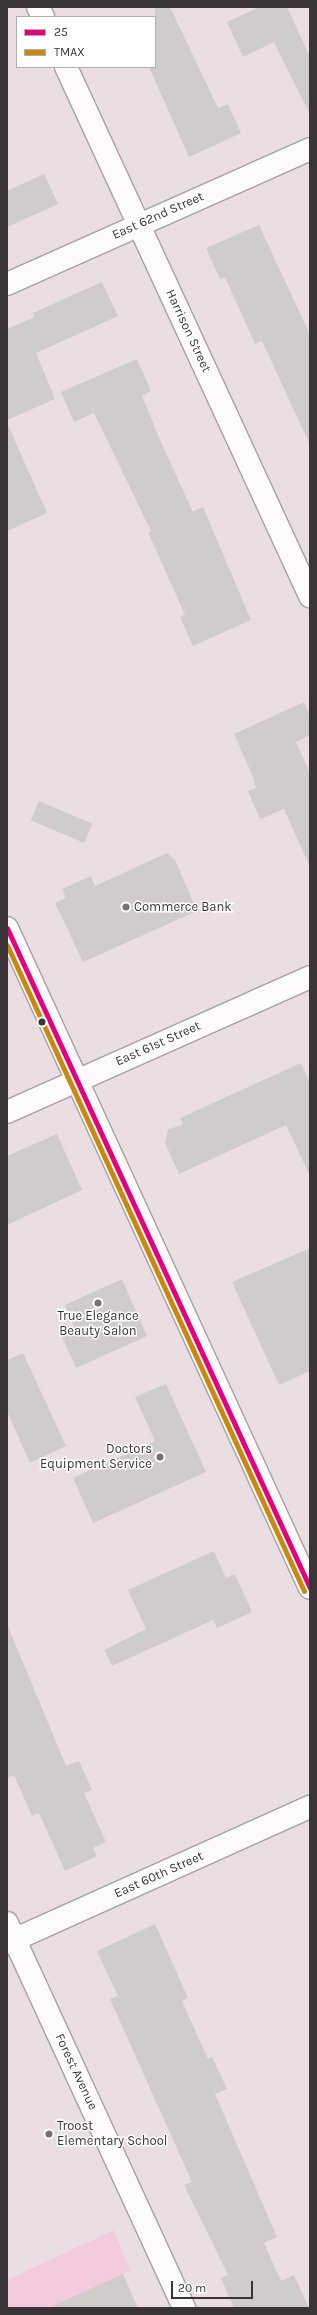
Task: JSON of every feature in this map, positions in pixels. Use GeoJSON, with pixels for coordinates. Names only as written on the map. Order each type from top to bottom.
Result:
{"type":"FeatureCollection","features":[{"type":"Feature","properties":{"kind":"street"},"geometry":{"type":"LineString","coordinates":[[38,7],[42,16]]}},
{"type":"Feature","properties":{"kind":"street","name":"Harrison Street"},"geometry":{"type":"LineString","coordinates":[[66,68],[310,596]]}},
{"type":"Feature","properties":{"kind":"street","name":"East 62nd Street"},"geometry":{"type":"LineString","coordinates":[[7,284],[310,149]]}},
{"type":"Feature","properties":{"kind":"street"},"geometry":{"type":"LineString","coordinates":[[7,928],[310,1588]]}},
{"type":"Feature","properties":{"kind":"street","name":"East 61st Street"},"geometry":{"type":"LineString","coordinates":[[7,1112],[310,977]]}},
{"type":"Feature","properties":{"kind":"street","name":"East 60th Street"},"geometry":{"type":"LineString","coordinates":[[10,1935],[310,1807]]}},
{"type":"Feature","properties":{"kind":"street","name":"Forest Avenue"},"geometry":{"type":"LineString","coordinates":[[10,1935],[184,2308]]}},
{"type":"Feature","properties":{"kind":"shaded area"},"geometry":{"type":"Polygon","coordinates":[[[114,2230],[130,2271],[48,2308],[7,2308],[7,2280],[114,2230]]]}},
{"type":"Feature","properties":{"kind":"building"},"geometry":{"type":"Polygon","coordinates":[[[155,7],[170,7],[218,108],[228,104],[241,133],[189,157],[149,68],[156,68],[155,7]]]}},
{"type":"Feature","properties":{"kind":"building"},"geometry":{"type":"Polygon","coordinates":[[[259,7],[287,7],[310,57],[310,114],[274,42],[243,57],[227,22],[259,7]]]}},
{"type":"Feature","properties":{"kind":"building"},"geometry":{"type":"Polygon","coordinates":[[[44,174],[58,204],[7,227],[7,191],[44,174]]]}},
{"type":"Feature","properties":{"kind":"building"},"geometry":{"type":"Polygon","coordinates":[[[259,225],[310,335],[310,445],[262,341],[255,344],[225,277],[220,279],[206,248],[259,225]]]}},
{"type":"Feature","properties":{"kind":"building"},"geometry":{"type":"Polygon","coordinates":[[[102,282],[118,316],[36,353],[55,399],[7,420],[7,329],[34,317],[33,313],[102,282]]]}},
{"type":"Feature","properties":{"kind":"building"},"geometry":{"type":"Polygon","coordinates":[[[137,359],[151,391],[142,396],[163,447],[193,512],[203,507],[251,620],[193,646],[180,617],[185,615],[148,532],[151,531],[94,413],[74,422],[61,392],[137,359]]]}},
{"type":"Feature","properties":{"kind":"building"},"geometry":{"type":"Polygon","coordinates":[[[7,423],[47,513],[7,531],[7,423]]]}},
{"type":"Feature","properties":{"kind":"building"},"geometry":{"type":"Polygon","coordinates":[[[304,702],[310,716],[310,735],[296,742],[310,773],[310,867],[284,809],[260,819],[248,791],[256,788],[253,777],[234,734],[304,702]]]}},
{"type":"Feature","properties":{"kind":"building"},"geometry":{"type":"Polygon","coordinates":[[[39,801],[92,824],[84,843],[31,820],[39,801]]]}},
{"type":"Feature","properties":{"kind":"building","name":"Commerce Bank"},"geometry":{"type":"Polygon","coordinates":[[[167,853],[175,860],[197,911],[83,962],[55,903],[66,898],[62,889],[91,876],[95,886],[167,853]]]}},
{"type":"Feature","properties":{"kind":"building"},"geometry":{"type":"Polygon","coordinates":[[[301,1063],[310,1083],[310,1176],[286,1125],[179,1174],[165,1143],[168,1130],[183,1124],[180,1118],[301,1063]]]}},
{"type":"Feature","properties":{"kind":"building"},"geometry":{"type":"Polygon","coordinates":[[[57,1134],[82,1190],[7,1225],[7,1156],[57,1134]]]}},
{"type":"Feature","properties":{"kind":"building"},"geometry":{"type":"Polygon","coordinates":[[[310,1248],[310,1371],[279,1385],[232,1282],[310,1248]]]}},
{"type":"Feature","properties":{"kind":"building"},"geometry":{"type":"Polygon","coordinates":[[[122,1279],[147,1336],[76,1368],[61,1334],[74,1327],[65,1305],[122,1279]]]}},
{"type":"Feature","properties":{"kind":"building"},"geometry":{"type":"Polygon","coordinates":[[[23,1353],[66,1446],[30,1463],[7,1411],[7,1360],[23,1353]]]}},
{"type":"Feature","properties":{"kind":"building","name":"Doctors Equipment Service"},"geometry":{"type":"Polygon","coordinates":[[[166,1384],[206,1472],[93,1523],[73,1478],[155,1441],[135,1397],[166,1384]]]}},
{"type":"Feature","properties":{"kind":"building"},"geometry":{"type":"Polygon","coordinates":[[[214,1551],[226,1578],[235,1574],[252,1612],[217,1628],[213,1620],[112,1666],[104,1650],[146,1629],[128,1590],[214,1551]]]}},
{"type":"Feature","properties":{"kind":"building"},"geometry":{"type":"Polygon","coordinates":[[[7,1624],[66,1766],[79,1761],[92,1790],[84,1793],[106,1842],[93,1848],[97,1856],[65,1871],[39,1813],[32,1816],[14,1775],[7,1778],[7,1624]]]}},
{"type":"Feature","properties":{"kind":"building"},"geometry":{"type":"Polygon","coordinates":[[[155,1924],[188,1998],[182,2001],[208,2059],[212,2057],[227,2089],[215,2094],[277,2237],[264,2243],[281,2281],[294,2275],[309,2308],[234,2308],[221,2278],[228,2275],[184,2185],[192,2182],[110,1999],[118,1996],[97,1951],[155,1924]]]}},
{"type":"Feature","properties":{"kind":"building"},"geometry":{"type":"Polygon","coordinates":[[[123,2274],[138,2308],[48,2308],[123,2274]]]}},
{"type":"Feature","properties":{"kind":"transit line","name":"25"},"geometry":{"type":"LineString","coordinates":[[7,928],[310,1588]]}},
{"type":"Feature","properties":{"kind":"transit line","name":"TMAX"},"geometry":{"type":"LineString","coordinates":[[7,945],[304,1591]]}},
{"type":"Feature","properties":{"kind":"place","name":"Commerce Bank"},"geometry":{"type":"Point","coordinates":[126,907]}},
{"type":"Feature","properties":{"kind":"place","name":"True Elegance Beauty Salon"},"geometry":{"type":"Point","coordinates":[98,1303]}},
{"type":"Feature","properties":{"kind":"place","name":"Doctors Equipment Service"},"geometry":{"type":"Point","coordinates":[160,1457]}},
{"type":"Feature","properties":{"kind":"place","name":"Troost Elementary School"},"geometry":{"type":"Point","coordinates":[49,2134]}}]}
